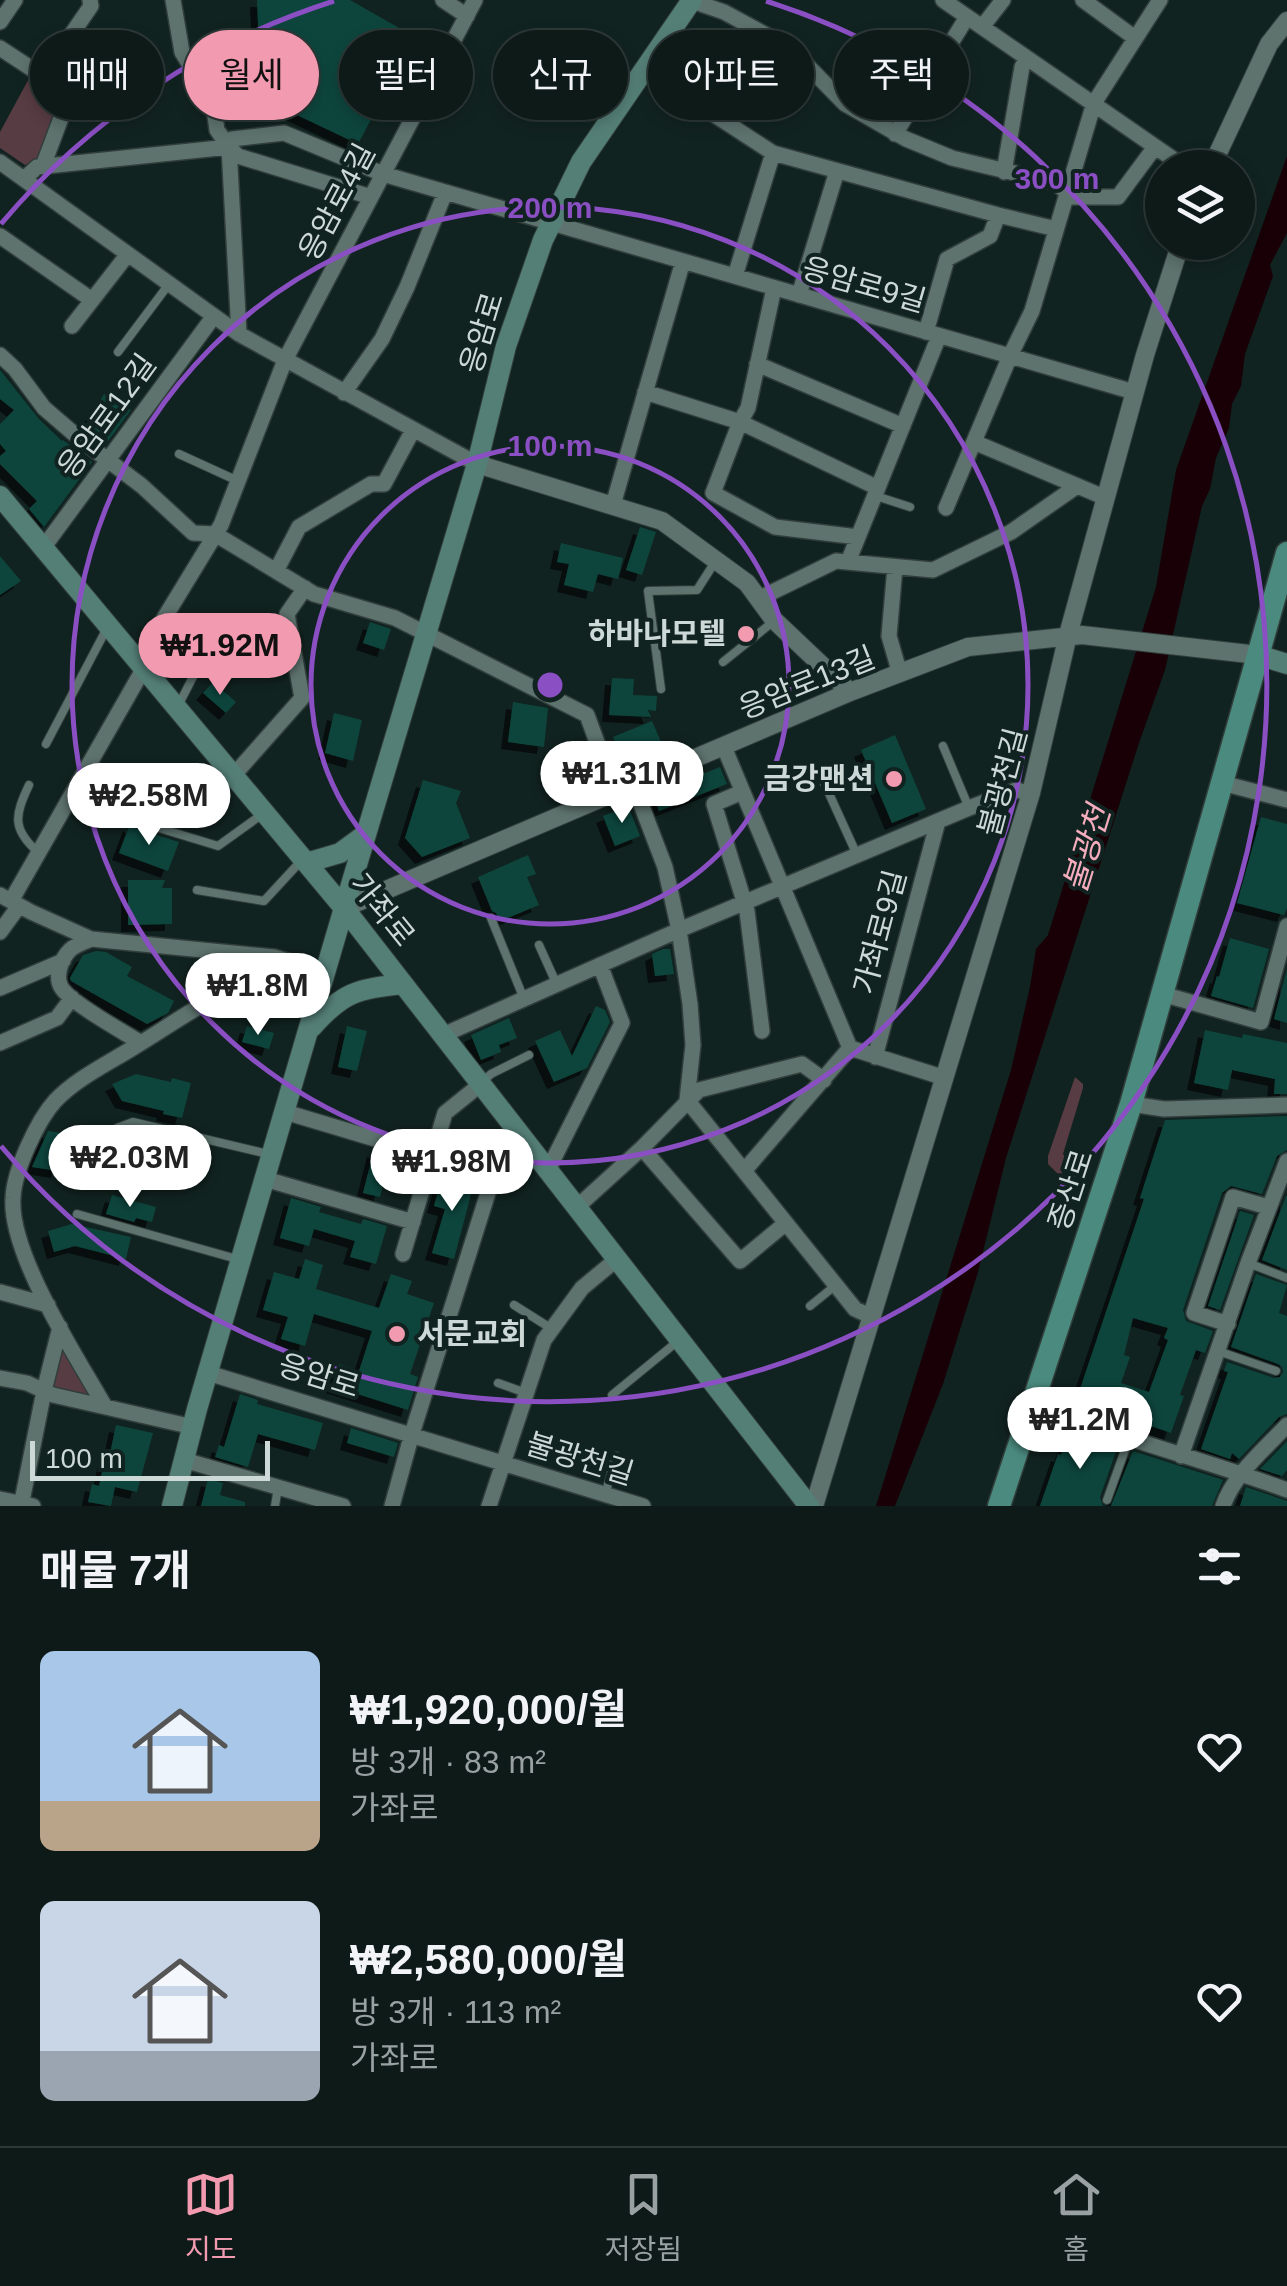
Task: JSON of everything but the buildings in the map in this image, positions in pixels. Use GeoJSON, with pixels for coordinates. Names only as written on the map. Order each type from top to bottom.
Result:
{"type":"FeatureCollection","features":[{"type":"Feature","properties":{"kind":"main road","name":"응암로"},"geometry":{"type":"LineString","coordinates":[[172,1506],[284,1112],[477,464],[506,346],[543,240],[581,162],[691,0]]}},
{"type":"Feature","properties":{"kind":"main road","name":"가좌로"},"geometry":{"type":"LineString","coordinates":[[0,496],[344,908],[812,1506]]}},
{"type":"Feature","properties":{"kind":"main road","name":"증산로"},"geometry":{"type":"LineString","coordinates":[[999,1506],[1131,1104],[1287,553]]}},
{"type":"Feature","properties":{"kind":"main road"},"geometry":{"type":"LineString","coordinates":[[1258,656],[1287,664]]}},
{"type":"Feature","properties":{"kind":"main road"},"geometry":{"type":"LineString","coordinates":[[304,861],[340,853],[366,834]]}},
{"type":"Feature","properties":{"kind":"main road"},"geometry":{"type":"LineString","coordinates":[[308,1033],[332,1005],[350,994],[402,984]]}},
{"type":"Feature","properties":{"kind":"street"},"geometry":{"type":"LineString","coordinates":[[0,22],[16,0]]}},
{"type":"Feature","properties":{"kind":"street"},"geometry":{"type":"LineString","coordinates":[[75,30],[91,6],[90,0]]}},
{"type":"Feature","properties":{"kind":"street"},"geometry":{"type":"LineString","coordinates":[[173,0],[182,52],[212,103],[217,130],[228,147],[238,156],[371,197]]}},
{"type":"Feature","properties":{"kind":"street"},"geometry":{"type":"LineString","coordinates":[[444,0],[467,16]]}},
{"type":"Feature","properties":{"kind":"street","name":"응암로4길"},"geometry":{"type":"LineString","coordinates":[[285,360],[476,0]]}},
{"type":"Feature","properties":{"kind":"street"},"geometry":{"type":"LineString","coordinates":[[691,0],[724,12],[781,43],[844,104],[894,134],[952,158],[1056,184],[1072,197],[1118,198],[1156,147]]}},
{"type":"Feature","properties":{"kind":"street"},"geometry":{"type":"LineString","coordinates":[[943,0],[1160,150]]}},
{"type":"Feature","properties":{"kind":"street"},"geometry":{"type":"LineString","coordinates":[[982,27],[1003,0]]}},
{"type":"Feature","properties":{"kind":"street"},"geometry":{"type":"LineString","coordinates":[[1082,0],[1135,38]]}},
{"type":"Feature","properties":{"kind":"street"},"geometry":{"type":"LineString","coordinates":[[946,508],[1032,311],[1094,103],[1160,0]]}},
{"type":"Feature","properties":{"kind":"street"},"geometry":{"type":"LineString","coordinates":[[894,134],[968,17]]}},
{"type":"Feature","properties":{"kind":"street"},"geometry":{"type":"LineString","coordinates":[[1219,150],[1269,44],[1287,21]]}},
{"type":"Feature","properties":{"kind":"street"},"geometry":{"type":"LineString","coordinates":[[0,48],[30,68]]}},
{"type":"Feature","properties":{"kind":"street"},"geometry":{"type":"LineString","coordinates":[[1004,172],[1022,67],[1027,58]]}},
{"type":"Feature","properties":{"kind":"street"},"geometry":{"type":"LineString","coordinates":[[644,69],[774,153],[1056,229]]}},
{"type":"Feature","properties":{"kind":"street"},"geometry":{"type":"LineString","coordinates":[[44,166],[61,120]]}},
{"type":"Feature","properties":{"kind":"street","name":"응암로9길"},"geometry":{"type":"LineString","coordinates":[[228,147],[232,139],[284,132],[383,174],[1134,392]]}},
{"type":"Feature","properties":{"kind":"street"},"geometry":{"type":"LineString","coordinates":[[24,179],[44,166],[228,147]]}},
{"type":"Feature","properties":{"kind":"street"},"geometry":{"type":"LineString","coordinates":[[228,147],[239,334]]}},
{"type":"Feature","properties":{"kind":"street"},"geometry":{"type":"LineString","coordinates":[[735,276],[774,153]]}},
{"type":"Feature","properties":{"kind":"street"},"geometry":{"type":"LineString","coordinates":[[0,162],[239,334],[344,393],[477,464],[662,521],[747,583],[774,620],[850,692]]}},
{"type":"Feature","properties":{"kind":"street"},"geometry":{"type":"LineString","coordinates":[[799,295],[837,171]]}},
{"type":"Feature","properties":{"kind":"street"},"geometry":{"type":"LineString","coordinates":[[344,393],[382,340],[445,192]]}},
{"type":"Feature","properties":{"kind":"street"},"geometry":{"type":"LineString","coordinates":[[932,334],[947,259],[990,236],[998,215]]}},
{"type":"Feature","properties":{"kind":"street"},"geometry":{"type":"LineString","coordinates":[[0,236],[92,300]]}},
{"type":"Feature","properties":{"kind":"street"},"geometry":{"type":"LineString","coordinates":[[72,326],[128,254]]}},
{"type":"Feature","properties":{"kind":"street","name":"불광천길"},"geometry":{"type":"LineString","coordinates":[[812,1506],[1032,793],[1144,354],[1175,260]]}},
{"type":"Feature","properties":{"kind":"street"},"geometry":{"type":"LineString","coordinates":[[613,505],[683,261]]}},
{"type":"Feature","properties":{"kind":"street","name":"응암로9길"},"geometry":{"type":"LineString","coordinates":[[774,288],[748,408],[713,494],[775,527],[858,538]]}},
{"type":"Feature","properties":{"kind":"street","name":"응암로12길"},"geometry":{"type":"LineString","coordinates":[[43,548],[214,316]]}},
{"type":"Feature","properties":{"kind":"street","name":"응암로9길"},"geometry":{"type":"LineString","coordinates":[[848,562],[903,426],[932,334]]}},
{"type":"Feature","properties":{"kind":"street"},"geometry":{"type":"LineString","coordinates":[[0,356],[15,369],[44,408],[110,459],[193,533],[215,534],[314,594],[395,618],[587,714],[609,775],[638,799],[664,867],[679,930],[693,1045],[687,1100],[855,1309],[872,1317]]}},
{"type":"Feature","properties":{"kind":"street"},"geometry":{"type":"LineString","coordinates":[[0,932],[10,901],[144,668],[146,648],[215,534],[285,360]]}},
{"type":"Feature","properties":{"kind":"street"},"geometry":{"type":"LineString","coordinates":[[757,364],[903,426]]}},
{"type":"Feature","properties":{"kind":"street"},"geometry":{"type":"LineString","coordinates":[[645,392],[740,422],[877,492]]}},
{"type":"Feature","properties":{"kind":"street"},"geometry":{"type":"LineString","coordinates":[[276,571],[299,528],[371,484],[384,484],[413,430]]}},
{"type":"Feature","properties":{"kind":"street"},"geometry":{"type":"LineString","coordinates":[[974,442],[1106,498]]}},
{"type":"Feature","properties":{"kind":"street"},"geometry":{"type":"LineString","coordinates":[[758,599],[836,561],[933,570],[1011,532],[1077,486]]}},
{"type":"Feature","properties":{"kind":"street","name":"응암로13길"},"geometry":{"type":"LineString","coordinates":[[895,567],[888,636],[900,674]]}},
{"type":"Feature","properties":{"kind":"street"},"geometry":{"type":"LineString","coordinates":[[233,776],[302,698],[288,614],[304,588]]}},
{"type":"Feature","properties":{"kind":"street","name":"응암로13길"},"geometry":{"type":"LineString","coordinates":[[344,908],[850,692],[968,648],[1075,635],[1258,656]]}},
{"type":"Feature","properties":{"kind":"street","name":"가좌로9길"},"geometry":{"type":"LineString","coordinates":[[724,747],[850,1048]]}},
{"type":"Feature","properties":{"kind":"street"},"geometry":{"type":"LineString","coordinates":[[1222,782],[1287,800]]}},
{"type":"Feature","properties":{"kind":"street","name":"가좌로9길"},"geometry":{"type":"LineString","coordinates":[[443,1036],[679,930],[969,808],[1016,790],[1032,793]]}},
{"type":"Feature","properties":{"kind":"street"},"geometry":{"type":"LineString","coordinates":[[742,792],[714,804],[748,911],[762,1032]]}},
{"type":"Feature","properties":{"kind":"street","name":"가좌로9길"},"geometry":{"type":"LineString","coordinates":[[875,1057],[938,822]]}},
{"type":"Feature","properties":{"kind":"street"},"geometry":{"type":"LineString","coordinates":[[10,901],[91,939],[274,957],[325,972]]}},
{"type":"Feature","properties":{"kind":"street"},"geometry":{"type":"LineString","coordinates":[[1162,994],[1261,1022],[1284,950],[1287,926]]}},
{"type":"Feature","properties":{"kind":"street"},"geometry":{"type":"LineString","coordinates":[[91,939],[70,950],[59,970],[59,984],[72,998],[141,1043]]}},
{"type":"Feature","properties":{"kind":"street"},"geometry":{"type":"LineString","coordinates":[[0,988],[64,961]]}},
{"type":"Feature","properties":{"kind":"street"},"geometry":{"type":"LineString","coordinates":[[104,1405],[36,1283],[12,1200],[18,1170],[54,1102],[87,1075],[234,989],[300,964]]}},
{"type":"Feature","properties":{"kind":"street"},"geometry":{"type":"LineString","coordinates":[[548,1170],[622,1024],[600,965]]}},
{"type":"Feature","properties":{"kind":"street"},"geometry":{"type":"LineString","coordinates":[[0,1043],[58,1018],[72,998]]}},
{"type":"Feature","properties":{"kind":"street"},"geometry":{"type":"LineString","coordinates":[[744,1171],[850,1048],[944,1078]]}},
{"type":"Feature","properties":{"kind":"street"},"geometry":{"type":"LineString","coordinates":[[577,1207],[699,1090],[802,1064],[824,1080]]}},
{"type":"Feature","properties":{"kind":"street"},"geometry":{"type":"LineString","coordinates":[[403,1254],[444,1114],[480,1084]]}},
{"type":"Feature","properties":{"kind":"street"},"geometry":{"type":"LineString","coordinates":[[1131,1104],[1164,1109],[1287,1104]]}},
{"type":"Feature","properties":{"kind":"street"},"geometry":{"type":"LineString","coordinates":[[284,1112],[432,1156]]}},
{"type":"Feature","properties":{"kind":"street"},"geometry":{"type":"LineString","coordinates":[[392,1506],[493,1177],[526,1142]]}},
{"type":"Feature","properties":{"kind":"street"},"geometry":{"type":"LineString","coordinates":[[642,1148],[740,1261],[786,1224]]}},
{"type":"Feature","properties":{"kind":"street"},"geometry":{"type":"LineString","coordinates":[[1182,1456],[1287,1162]]}},
{"type":"Feature","properties":{"kind":"street"},"geometry":{"type":"LineString","coordinates":[[265,1180],[412,1222]]}},
{"type":"Feature","properties":{"kind":"street"},"geometry":{"type":"LineString","coordinates":[[1228,1324],[1194,1313],[1233,1197],[1268,1208]]}},
{"type":"Feature","properties":{"kind":"street"},"geometry":{"type":"LineString","coordinates":[[489,1506],[544,1340],[582,1288],[617,1259]]}},
{"type":"Feature","properties":{"kind":"street"},"geometry":{"type":"LineString","coordinates":[[0,1292],[48,1305]]}},
{"type":"Feature","properties":{"kind":"street"},"geometry":{"type":"LineString","coordinates":[[0,1500],[25,1505],[44,1391],[60,1327]]}},
{"type":"Feature","properties":{"kind":"street","name":"응암로"},"geometry":{"type":"LineString","coordinates":[[208,1373],[348,1422],[368,1423],[502,1464]]}},
{"type":"Feature","properties":{"kind":"street"},"geometry":{"type":"LineString","coordinates":[[0,1378],[27,1383],[53,1396],[193,1428]]}},
{"type":"Feature","properties":{"kind":"street"},"geometry":{"type":"LineString","coordinates":[[1033,1403],[1287,1490]]}},
{"type":"Feature","properties":{"kind":"street"},"geometry":{"type":"LineString","coordinates":[[368,1423],[373,1405]]}},
{"type":"Feature","properties":{"kind":"street"},"geometry":{"type":"LineString","coordinates":[[1223,1506],[1242,1474],[1287,1425]]}},
{"type":"Feature","properties":{"kind":"street"},"geometry":{"type":"LineString","coordinates":[[184,1460],[343,1506]]}},
{"type":"Feature","properties":{"kind":"street","name":"불광천길"},"geometry":{"type":"LineString","coordinates":[[502,1464],[643,1506]]}},
{"type":"Feature","properties":{"kind":"lane"},"geometry":{"type":"LineString","coordinates":[[118,352],[169,284]]}},
{"type":"Feature","properties":{"kind":"lane"},"geometry":{"type":"LineString","coordinates":[[179,454],[238,480]]}},
{"type":"Feature","properties":{"kind":"lane"},"geometry":{"type":"LineString","coordinates":[[877,492],[910,508]]}},
{"type":"Feature","properties":{"kind":"lane"},"geometry":{"type":"LineString","coordinates":[[662,689],[648,591],[697,590],[716,560]]}},
{"type":"Feature","properties":{"kind":"lane"},"geometry":{"type":"LineString","coordinates":[[723,662],[774,620]]}},
{"type":"Feature","properties":{"kind":"lane"},"geometry":{"type":"LineString","coordinates":[[46,744],[108,626]]}},
{"type":"Feature","properties":{"kind":"lane"},"geometry":{"type":"LineString","coordinates":[[177,708],[214,636]]}},
{"type":"Feature","properties":{"kind":"lane"},"geometry":{"type":"LineString","coordinates":[[943,746],[969,808]]}},
{"type":"Feature","properties":{"kind":"lane"},"geometry":{"type":"LineString","coordinates":[[822,778],[857,855]]}},
{"type":"Feature","properties":{"kind":"lane"},"geometry":{"type":"LineString","coordinates":[[29,785],[16,819],[29,844],[39,852]]}},
{"type":"Feature","properties":{"kind":"lane"},"geometry":{"type":"LineString","coordinates":[[136,821],[218,846],[264,813]]}},
{"type":"Feature","properties":{"kind":"lane"},"geometry":{"type":"LineString","coordinates":[[197,890],[264,901],[304,861]]}},
{"type":"Feature","properties":{"kind":"lane"},"geometry":{"type":"LineString","coordinates":[[490,918],[524,1000]]}},
{"type":"Feature","properties":{"kind":"lane"},"geometry":{"type":"LineString","coordinates":[[539,944],[556,984]]}},
{"type":"Feature","properties":{"kind":"lane"},"geometry":{"type":"LineString","coordinates":[[480,1084],[491,1074],[529,1055]]}},
{"type":"Feature","properties":{"kind":"lane"},"geometry":{"type":"LineString","coordinates":[[104,1172],[117,1128],[132,1122],[272,1155]]}},
{"type":"Feature","properties":{"kind":"lane"},"geometry":{"type":"LineString","coordinates":[[77,1214],[242,1260]]}},
{"type":"Feature","properties":{"kind":"lane"},"geometry":{"type":"LineString","coordinates":[[1248,1263],[1287,1278]]}},
{"type":"Feature","properties":{"kind":"lane"},"geometry":{"type":"LineString","coordinates":[[810,1306],[836,1285]]}},
{"type":"Feature","properties":{"kind":"lane"},"geometry":{"type":"LineString","coordinates":[[514,1305],[552,1329]]}},
{"type":"Feature","properties":{"kind":"lane"},"geometry":{"type":"LineString","coordinates":[[612,1396],[680,1339]]}},
{"type":"Feature","properties":{"kind":"lane"},"geometry":{"type":"LineString","coordinates":[[1218,1351],[1276,1371]]}},
{"type":"Feature","properties":{"kind":"lane"},"geometry":{"type":"LineString","coordinates":[[498,1383],[526,1393]]}},
{"type":"Feature","properties":{"kind":"lane"},"geometry":{"type":"LineString","coordinates":[[1107,1500],[1129,1439]]}},
{"type":"Feature","properties":{"kind":"lane"},"geometry":{"type":"LineString","coordinates":[[605,1495],[616,1456]]}},
{"type":"Feature","properties":{"kind":"lane"},"geometry":{"type":"LineString","coordinates":[[275,1506],[278,1487]]}},
{"type":"Feature","properties":{"kind":"shaded area"},"geometry":{"type":"Polygon","coordinates":[[[30,77],[30,120],[53,120],[38,158],[25,165],[0,148],[0,132],[30,77]]]}},
{"type":"Feature","properties":{"kind":"shaded area"},"geometry":{"type":"Polygon","coordinates":[[[1075,1077],[1083,1088],[1063,1154],[1066,1158],[1061,1177],[1048,1164],[1048,1156],[1075,1077]]]}},
{"type":"Feature","properties":{"kind":"shaded area"},"geometry":{"type":"Polygon","coordinates":[[[61,1339],[95,1398],[49,1389],[61,1339]]]}},
{"type":"Feature","properties":{"kind":"water","name":"불광천"},"geometry":{"type":"Polygon","coordinates":[[[1287,156],[1287,233],[1270,265],[1273,276],[1245,354],[1241,386],[1202,506],[1165,670],[1006,1158],[978,1272],[943,1384],[895,1506],[876,1506],[1011,1070],[1036,949],[1048,935],[1156,587],[1176,470],[1250,260],[1255,260],[1255,247],[1287,156]]]}},
{"type":"Feature","properties":{"kind":"place","name":"하바나모텔"},"geometry":{"type":"Point","coordinates":[746,634]}},
{"type":"Feature","properties":{"kind":"place","name":"금강맨션"},"geometry":{"type":"Point","coordinates":[894,779]}},
{"type":"Feature","properties":{"kind":"place","name":"서문교회"},"geometry":{"type":"Point","coordinates":[397,1334]}}]}
